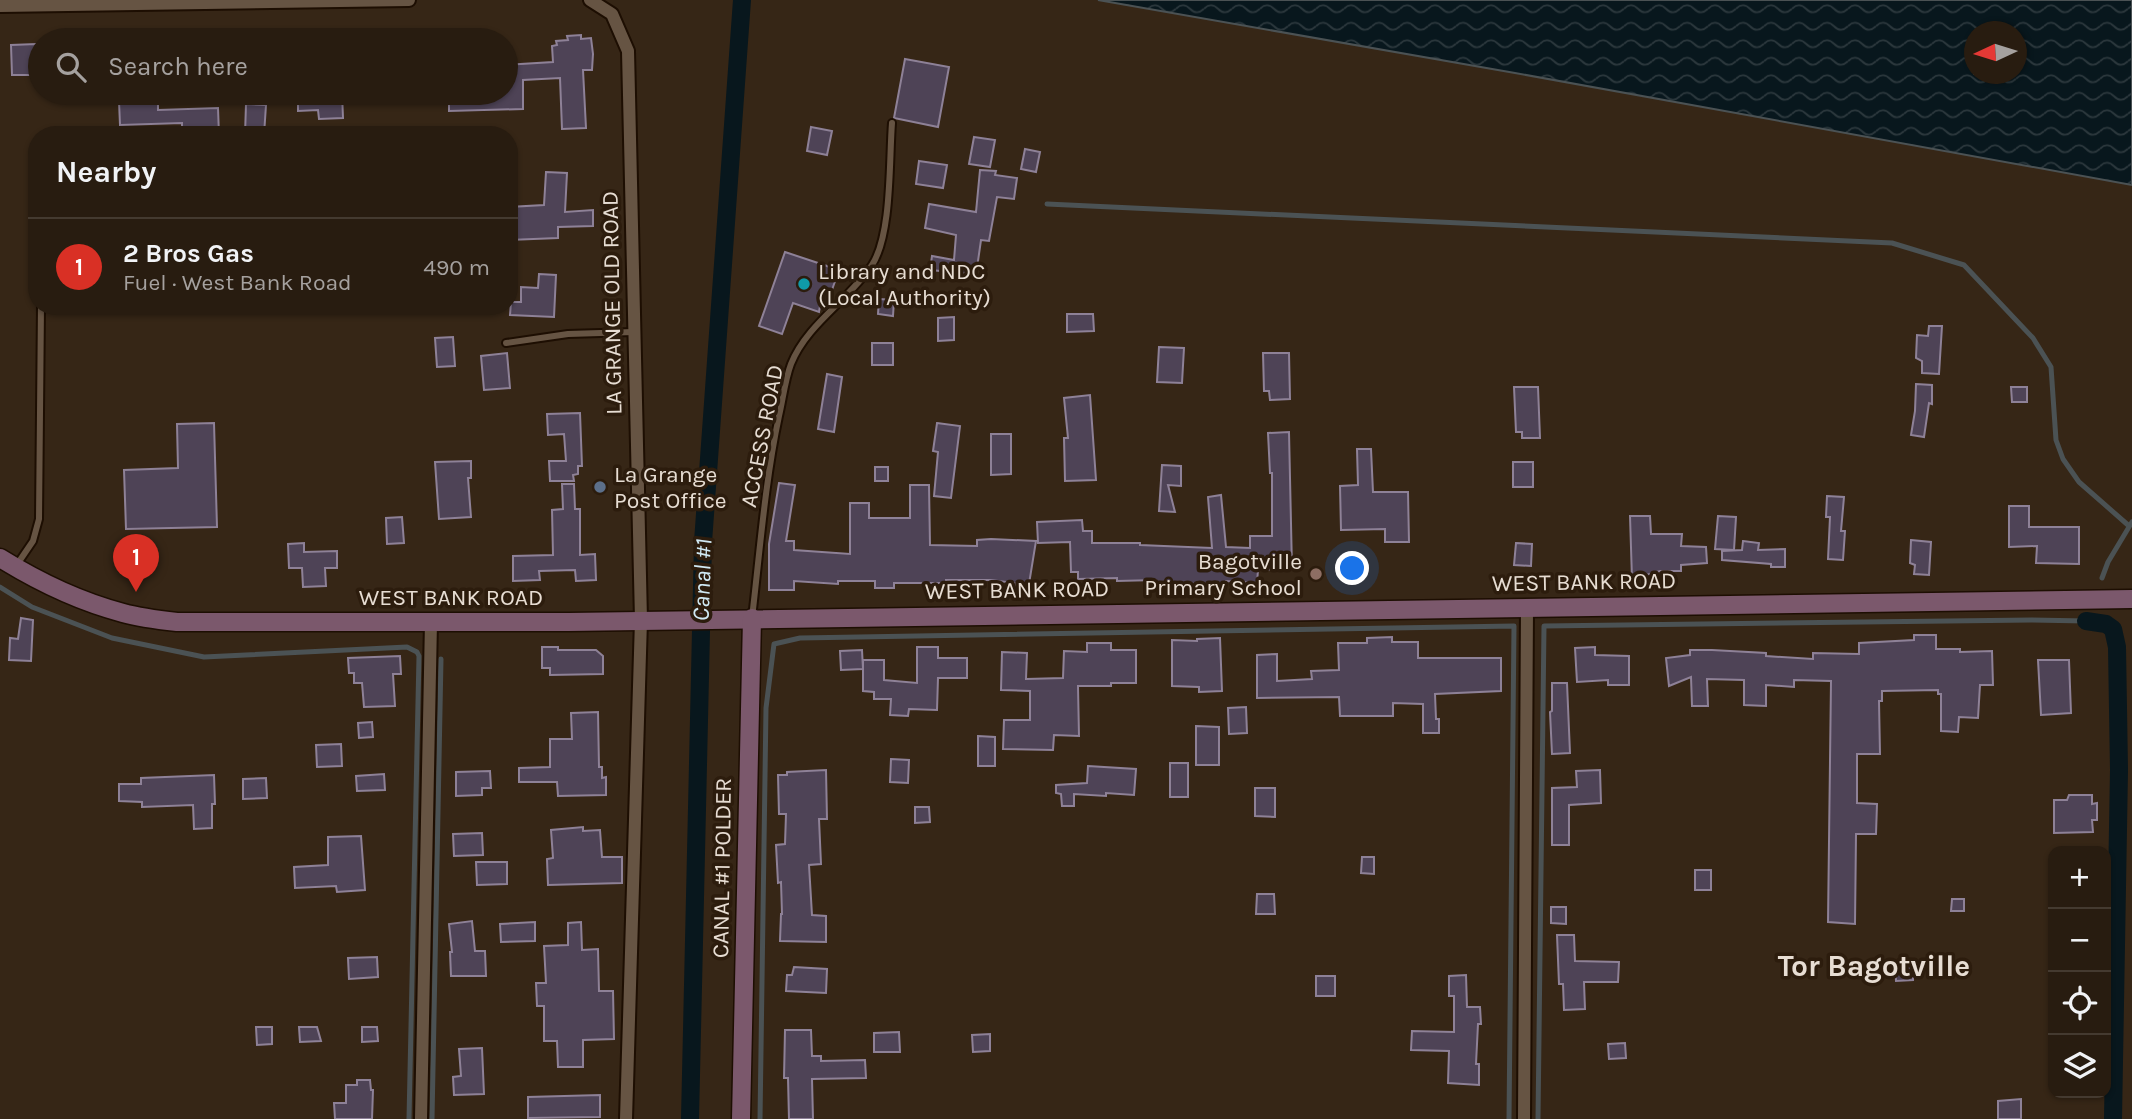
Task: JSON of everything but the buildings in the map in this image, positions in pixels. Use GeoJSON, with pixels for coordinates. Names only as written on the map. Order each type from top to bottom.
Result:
{"type":"FeatureCollection","features":[{"type":"Feature","properties":{"kind":"street"},"geometry":{"type":"LineString","coordinates":[[0,6],[409,0]]}},
{"type":"Feature","properties":{"kind":"street","name":"LA GRANGE OLD ROAD"},"geometry":{"type":"LineString","coordinates":[[590,0],[612,14],[628,51],[634,332],[649,620],[626,1119]]}},
{"type":"Feature","properties":{"kind":"street","name":"WEST BANK ROAD"},"geometry":{"type":"LineString","coordinates":[[8,563],[96,605],[124,614],[177,622],[649,620],[2132,599]]}},
{"type":"Feature","properties":{"kind":"street"},"geometry":{"type":"LineString","coordinates":[[1524,1119],[1527,608]]}},
{"type":"Feature","properties":{"kind":"street","name":"CANAL #1 POLDER"},"geometry":{"type":"LineString","coordinates":[[741,1119],[752,618]]}},
{"type":"Feature","properties":{"kind":"street"},"geometry":{"type":"LineString","coordinates":[[421,1119],[430,622]]}},
{"type":"Feature","properties":{"kind":"lane","name":"ACCESS ROAD"},"geometry":{"type":"LineString","coordinates":[[752,618],[772,451],[790,368],[796,352],[865,274],[878,253],[886,225],[892,123]]}},
{"type":"Feature","properties":{"kind":"lane"},"geometry":{"type":"LineString","coordinates":[[8,563],[33,541],[39,519],[41,315]]}},
{"type":"Feature","properties":{"kind":"lane"},"geometry":{"type":"LineString","coordinates":[[506,343],[568,334],[634,332]]}},
{"type":"Feature","properties":{"kind":"water"},"geometry":{"type":"Polygon","coordinates":[[[1098,0],[2132,0],[2132,185],[1515,73],[1098,0]]]}},
{"type":"Feature","properties":{"kind":"waterway","name":"Canal #1"},"geometry":{"type":"LineString","coordinates":[[690,1119],[703,542],[742,0]]}},
{"type":"Feature","properties":{"kind":"waterway"},"geometry":{"type":"LineString","coordinates":[[1047,204],[1892,243],[1964,265],[2033,338],[2051,367],[2056,440],[2063,459],[2079,482],[2128,525]]}},
{"type":"Feature","properties":{"kind":"waterway"},"geometry":{"type":"LineString","coordinates":[[2102,578],[2108,562],[2132,522]]}},
{"type":"Feature","properties":{"kind":"waterway"},"geometry":{"type":"LineString","coordinates":[[0,587],[32,607],[112,638],[204,657],[407,647],[417,652],[409,1119]]}},
{"type":"Feature","properties":{"kind":"waterway"},"geometry":{"type":"LineString","coordinates":[[1538,1119],[1544,626],[2086,621]]}},
{"type":"Feature","properties":{"kind":"waterway"},"geometry":{"type":"LineString","coordinates":[[2086,621],[2106,624],[2113,629],[2117,647],[2119,770],[2113,1119]]}},
{"type":"Feature","properties":{"kind":"waterway"},"geometry":{"type":"LineString","coordinates":[[760,1119],[766,708],[774,644],[800,638],[1514,626],[1509,1119]]}},
{"type":"Feature","properties":{"kind":"waterway"},"geometry":{"type":"LineString","coordinates":[[432,1119],[441,659]]}},
{"type":"Feature","properties":{"kind":"place","name":"Library and NDC (Local Authority)"},"geometry":{"type":"Point","coordinates":[804,284]}},
{"type":"Feature","properties":{"kind":"place","name":"La Grange Post Office"},"geometry":{"type":"Point","coordinates":[600,487]}},
{"type":"Feature","properties":{"kind":"place","name":"Bagotville Primary School"},"geometry":{"type":"Point","coordinates":[1316,574]}},
{"type":"Feature","properties":{"kind":"place","name":"2 Bros Gas"},"geometry":{"type":"Point","coordinates":[136,592]}},
{"type":"Feature","properties":{"kind":"district","name":"Tor Bagotville"},"geometry":{"type":"Point","coordinates":[1874,966]}}]}
